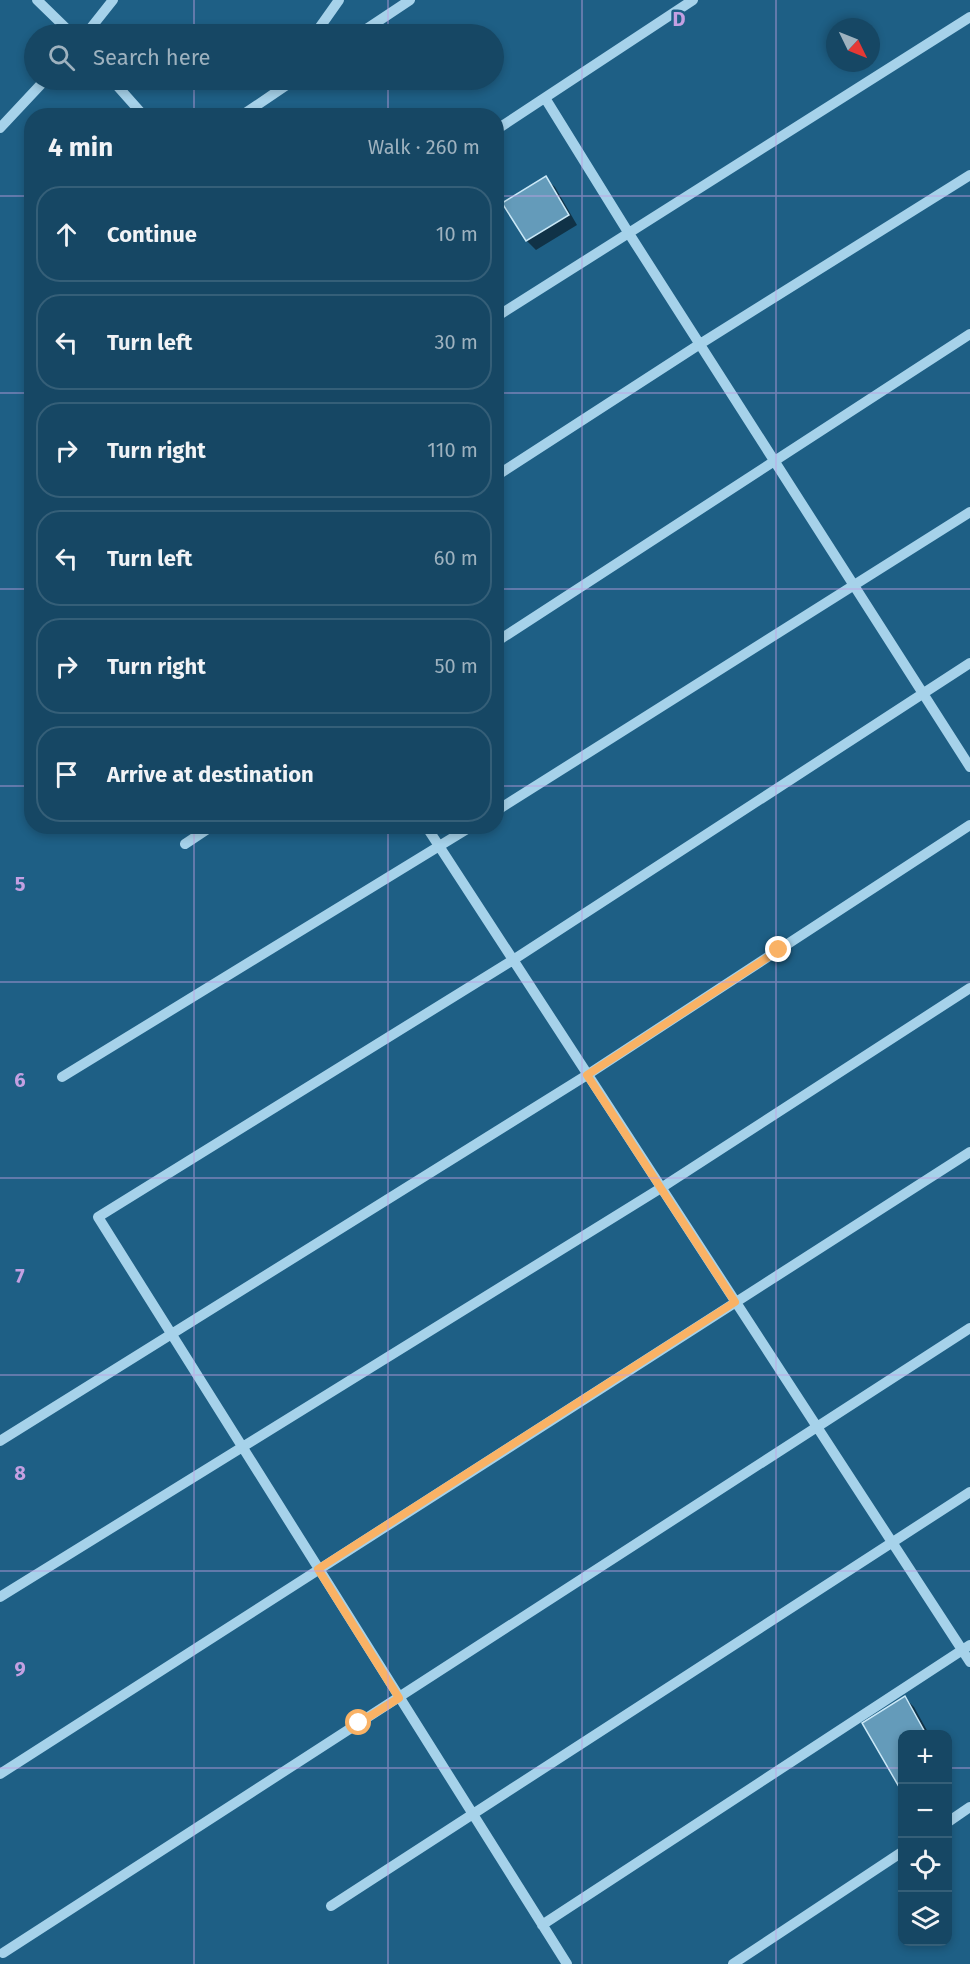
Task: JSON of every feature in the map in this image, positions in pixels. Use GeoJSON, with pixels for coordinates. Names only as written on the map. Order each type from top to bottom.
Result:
{"type":"FeatureCollection","features":[{"type":"Feature","properties":{"kind":"street"},"geometry":{"type":"LineString","coordinates":[[37,0],[62,24]]}},
{"type":"Feature","properties":{"kind":"street"},"geometry":{"type":"LineString","coordinates":[[94,24],[113,0]]}},
{"type":"Feature","properties":{"kind":"street"},"geometry":{"type":"LineString","coordinates":[[322,24],[339,0]]}},
{"type":"Feature","properties":{"kind":"street"},"geometry":{"type":"LineString","coordinates":[[374,24],[410,0]]}},
{"type":"Feature","properties":{"kind":"street"},"geometry":{"type":"LineString","coordinates":[[504,125],[693,0]]}},
{"type":"Feature","properties":{"kind":"street"},"geometry":{"type":"LineString","coordinates":[[504,311],[970,17]]}},
{"type":"Feature","properties":{"kind":"street"},"geometry":{"type":"LineString","coordinates":[[0,128],[36,90]]}},
{"type":"Feature","properties":{"kind":"street"},"geometry":{"type":"LineString","coordinates":[[121,90],[137,108]]}},
{"type":"Feature","properties":{"kind":"street"},"geometry":{"type":"LineString","coordinates":[[271,95],[275,90]]}},
{"type":"Feature","properties":{"kind":"street"},"geometry":{"type":"LineString","coordinates":[[252,108],[279,90]]}},
{"type":"Feature","properties":{"kind":"street"},"geometry":{"type":"LineString","coordinates":[[545,98],[970,767]]}},
{"type":"Feature","properties":{"kind":"street"},"geometry":{"type":"LineString","coordinates":[[504,471],[700,344],[970,175]]}},
{"type":"Feature","properties":{"kind":"street"},"geometry":{"type":"LineString","coordinates":[[504,637],[970,334]]}},
{"type":"Feature","properties":{"kind":"street"},"geometry":{"type":"LineString","coordinates":[[504,806],[970,512]]}},
{"type":"Feature","properties":{"kind":"street"},"geometry":{"type":"LineString","coordinates":[[567,1964],[98,1217],[513,960],[970,663]]}},
{"type":"Feature","properties":{"kind":"street"},"geometry":{"type":"LineString","coordinates":[[0,1441],[587,1075],[970,825]]}},
{"type":"Feature","properties":{"kind":"street"},"geometry":{"type":"LineString","coordinates":[[185,844],[200,834]]}},
{"type":"Feature","properties":{"kind":"street"},"geometry":{"type":"LineString","coordinates":[[431,834],[892,1543],[966,1648],[970,1662]]}},
{"type":"Feature","properties":{"kind":"street"},"geometry":{"type":"LineString","coordinates":[[62,1077],[460,834]]}},
{"type":"Feature","properties":{"kind":"street"},"geometry":{"type":"LineString","coordinates":[[0,1598],[661,1188],[970,988]]}},
{"type":"Feature","properties":{"kind":"street"},"geometry":{"type":"LineString","coordinates":[[0,1773],[970,1152]]}},
{"type":"Feature","properties":{"kind":"street"},"geometry":{"type":"LineString","coordinates":[[3,1953],[970,1328]]}},
{"type":"Feature","properties":{"kind":"street"},"geometry":{"type":"LineString","coordinates":[[331,1906],[970,1492]]}},
{"type":"Feature","properties":{"kind":"street"},"geometry":{"type":"LineString","coordinates":[[542,1925],[966,1648]]}},
{"type":"Feature","properties":{"kind":"street"},"geometry":{"type":"LineString","coordinates":[[952,1819],[970,1807]]}},
{"type":"Feature","properties":{"kind":"street"},"geometry":{"type":"LineString","coordinates":[[733,1964],[898,1855]]}},
{"type":"Feature","properties":{"kind":"building"},"geometry":{"type":"Polygon","coordinates":[[[546,176],[569,215],[526,241],[504,206],[504,202],[546,176]]]}},
{"type":"Feature","properties":{"kind":"building"},"geometry":{"type":"Polygon","coordinates":[[[905,1696],[924,1730],[898,1730],[898,1785],[862,1723],[905,1696]]]}},
{"type":"Feature","properties":{"kind":"route"},"geometry":{"type":"LineString","coordinates":[[359,1723],[399,1698],[318,1569],[735,1302],[587,1075],[779,950]]}}]}
